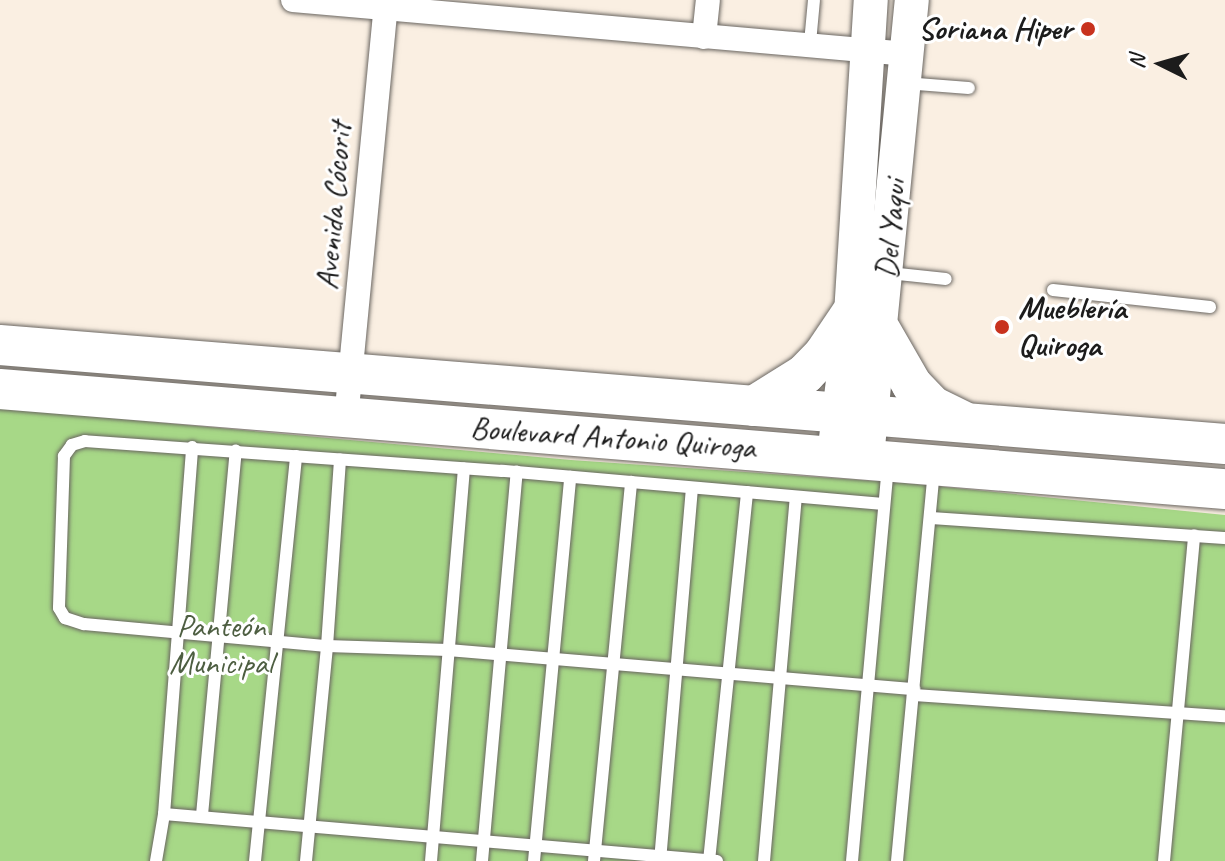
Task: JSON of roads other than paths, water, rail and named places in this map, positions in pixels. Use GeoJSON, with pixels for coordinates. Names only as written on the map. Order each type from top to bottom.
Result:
{"type":"FeatureCollection","features":[{"type":"Feature","properties":{"kind":"main road","name":"Del Yaqui"},"geometry":{"type":"LineString","coordinates":[[863,457],[856,414],[866,322],[867,50],[871,0]]}},
{"type":"Feature","properties":{"kind":"main road","name":"Del Yaqui"},"geometry":{"type":"LineString","coordinates":[[866,322],[887,272],[912,0]]}},
{"type":"Feature","properties":{"kind":"main road"},"geometry":{"type":"LineString","coordinates":[[754,406],[805,374],[824,354],[866,322],[912,385],[932,406],[970,425]]}},
{"type":"Feature","properties":{"kind":"main road","name":"Boulevard Antonio Quiroga"},"geometry":{"type":"LineString","coordinates":[[0,345],[1225,444]]}},
{"type":"Feature","properties":{"kind":"main road","name":"Boulevard Antonio Quiroga"},"geometry":{"type":"LineString","coordinates":[[0,389],[346,419],[863,457],[1225,489]]}},
{"type":"Feature","properties":{"kind":"street"},"geometry":{"type":"LineString","coordinates":[[293,0],[547,11],[704,37],[810,43],[867,50],[906,68]]}},
{"type":"Feature","properties":{"kind":"street"},"geometry":{"type":"LineString","coordinates":[[704,37],[708,0]]}},
{"type":"Feature","properties":{"kind":"street","name":"Avenida Cócorit"},"geometry":{"type":"LineString","coordinates":[[346,419],[386,4]]}},
{"type":"Feature","properties":{"kind":"lane"},"geometry":{"type":"LineString","coordinates":[[810,43],[814,0]]}},
{"type":"Feature","properties":{"kind":"lane"},"geometry":{"type":"LineString","coordinates":[[906,68],[969,88]]}},
{"type":"Feature","properties":{"kind":"lane"},"geometry":{"type":"LineString","coordinates":[[887,272],[946,279]]}},
{"type":"Feature","properties":{"kind":"lane"},"geometry":{"type":"LineString","coordinates":[[1053,290],[1210,307]]}},
{"type":"Feature","properties":{"kind":"lane"},"geometry":{"type":"LineString","coordinates":[[883,504],[517,472],[85,441],[72,445],[64,456],[59,608],[65,618],[84,624],[327,646],[448,650],[552,658],[913,692],[1225,716]]}},
{"type":"Feature","properties":{"kind":"lane"},"geometry":{"type":"LineString","coordinates":[[156,861],[164,814],[192,447]]}},
{"type":"Feature","properties":{"kind":"lane"},"geometry":{"type":"LineString","coordinates":[[202,815],[236,451]]}},
{"type":"Feature","properties":{"kind":"lane"},"geometry":{"type":"LineString","coordinates":[[255,861],[296,456]]}},
{"type":"Feature","properties":{"kind":"lane"},"geometry":{"type":"LineString","coordinates":[[852,861],[883,504],[863,457]]}},
{"type":"Feature","properties":{"kind":"lane"},"geometry":{"type":"LineString","coordinates":[[306,861],[327,646],[340,459]]}},
{"type":"Feature","properties":{"kind":"lane"},"geometry":{"type":"LineString","coordinates":[[897,861],[934,465]]}},
{"type":"Feature","properties":{"kind":"lane"},"geometry":{"type":"LineString","coordinates":[[431,861],[464,468]]}},
{"type":"Feature","properties":{"kind":"lane"},"geometry":{"type":"LineString","coordinates":[[482,861],[517,472]]}},
{"type":"Feature","properties":{"kind":"lane"},"geometry":{"type":"LineString","coordinates":[[534,861],[570,477]]}},
{"type":"Feature","properties":{"kind":"lane"},"geometry":{"type":"LineString","coordinates":[[594,856],[631,482]]}},
{"type":"Feature","properties":{"kind":"lane"},"geometry":{"type":"LineString","coordinates":[[660,858],[692,488]]}},
{"type":"Feature","properties":{"kind":"lane"},"geometry":{"type":"LineString","coordinates":[[709,861],[747,492]]}},
{"type":"Feature","properties":{"kind":"lane"},"geometry":{"type":"LineString","coordinates":[[764,861],[796,497]]}},
{"type":"Feature","properties":{"kind":"lane"},"geometry":{"type":"LineString","coordinates":[[930,518],[1225,538]]}},
{"type":"Feature","properties":{"kind":"lane"},"geometry":{"type":"LineString","coordinates":[[1164,861],[1194,535]]}},
{"type":"Feature","properties":{"kind":"lane"},"geometry":{"type":"LineString","coordinates":[[164,814],[484,840],[594,856],[717,861]]}},
{"type":"Feature","properties":{"kind":"place","name":"Soriana Hiper"},"geometry":{"type":"Point","coordinates":[1088,29]}},
{"type":"Feature","properties":{"kind":"place","name":"Mueblería Quiroga"},"geometry":{"type":"Point","coordinates":[1002,327]}},
{"type":"Feature","properties":{"kind":"park label","name":"Panteón Municipal"},"geometry":{"type":"Point","coordinates":[221,646]}}]}
